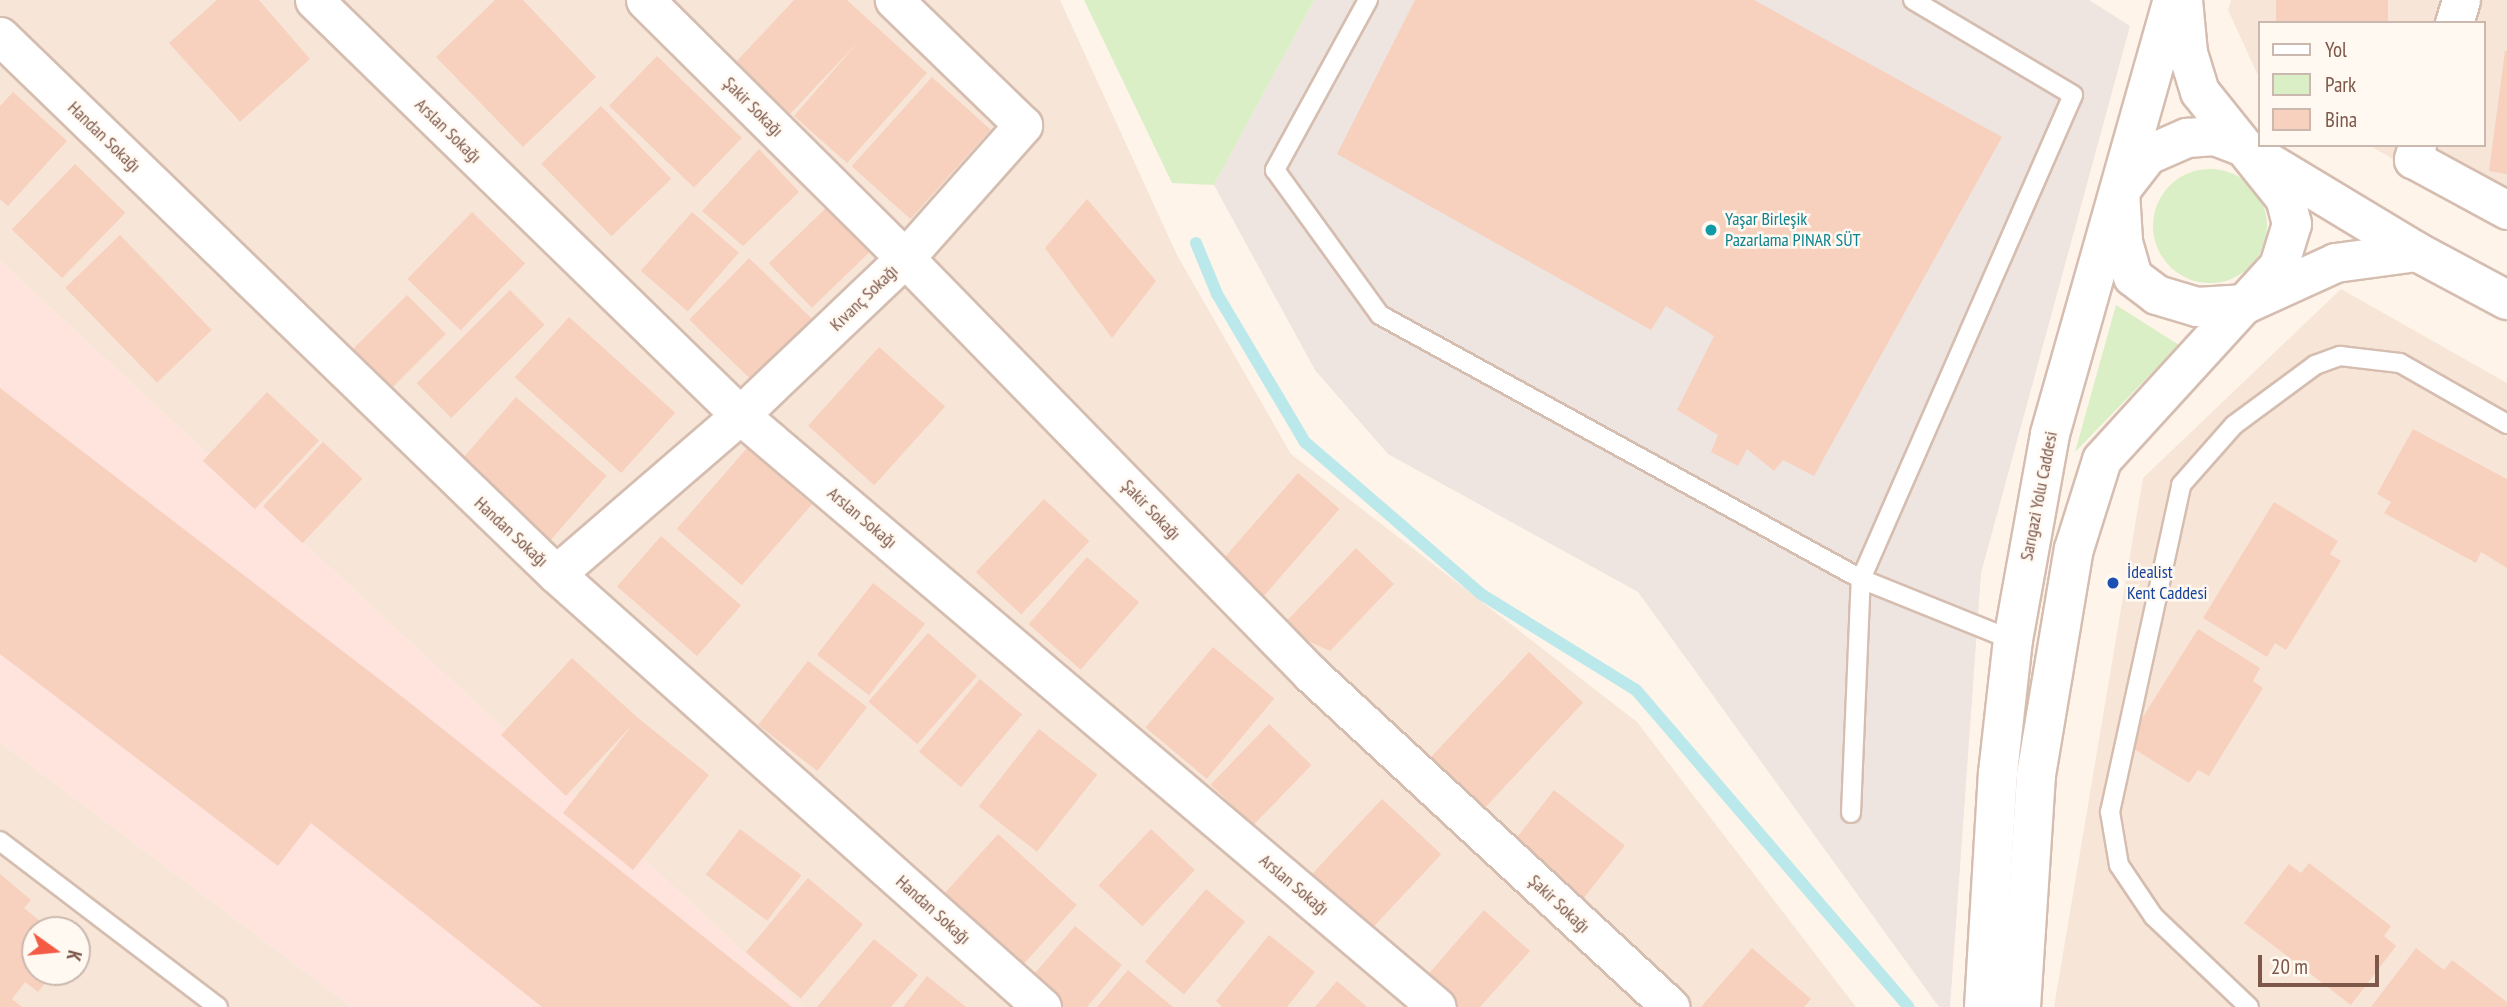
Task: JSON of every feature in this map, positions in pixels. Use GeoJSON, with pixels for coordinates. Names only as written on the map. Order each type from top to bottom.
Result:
{"type":"FeatureCollection","features":[{"type":"Feature","properties":{"kind":"street","name":"Arslan Sokağı"},"geometry":{"type":"LineString","coordinates":[[314,0],[740,415],[1437,1007]]}},
{"type":"Feature","properties":{"kind":"street","name":"Şakir Sokağı"},"geometry":{"type":"LineString","coordinates":[[645,0],[905,258],[1311,674],[1671,1007]]}},
{"type":"Feature","properties":{"kind":"street","name":"Kıvanç Sokağı"},"geometry":{"type":"LineString","coordinates":[[555,574],[740,415],[905,258],[1023,125],[894,0]]}},
{"type":"Feature","properties":{"kind":"street","name":"Sarıgazi Yolu Caddesi"},"geometry":{"type":"LineString","coordinates":[[1984,1007],[1998,773],[2012,640],[2050,434],[2173,0]]}},
{"type":"Feature","properties":{"kind":"street"},"geometry":{"type":"LineString","coordinates":[[2021,1007],[2036,775],[2082,523],[2102,460],[2154,399],[2279,266],[2292,224],[2285,198],[2200,92],[2188,53],[2183,0]]}},
{"type":"Feature","properties":{"kind":"street"},"geometry":{"type":"LineString","coordinates":[[2455,21],[2460,0]]}},
{"type":"Feature","properties":{"kind":"street","name":"Handan Sokağı"},"geometry":{"type":"LineString","coordinates":[[0,36],[555,574],[1042,1007]]}},
{"type":"Feature","properties":{"kind":"street"},"geometry":{"type":"LineString","coordinates":[[2417,252],[2336,263],[2246,304],[2197,307],[2157,296],[2133,276],[2123,241],[2120,191],[2148,155],[2187,138],[2215,136],[2243,147],[2417,252],[2507,300]]}},
{"type":"Feature","properties":{"kind":"street"},"geometry":{"type":"LineString","coordinates":[[2416,147],[2413,159],[2507,210]]}},
{"type":"Feature","properties":{"kind":"lane"},"geometry":{"type":"LineString","coordinates":[[1368,0],[1275,170],[1380,316],[1861,579],[2012,640]]}},
{"type":"Feature","properties":{"kind":"lane"},"geometry":{"type":"LineString","coordinates":[[1851,813],[1861,579],[2073,95],[1913,0]]}},
{"type":"Feature","properties":{"kind":"lane"},"geometry":{"type":"LineString","coordinates":[[2249,1007],[2154,917],[2119,865],[2110,812],[2181,485],[2234,425],[2315,365],[2340,356],[2400,363],[2507,424]]}},
{"type":"Feature","properties":{"kind":"lane"},"geometry":{"type":"LineString","coordinates":[[0,841],[218,1007]]}},
{"type":"Feature","properties":{"kind":"shaded area"},"geometry":{"type":"Polygon","coordinates":[[[0,0],[1060,0],[1177,255],[1291,454],[1637,722],[1856,1007],[803,1007],[0,261],[0,0]]]}},
{"type":"Feature","properties":{"kind":"shaded area"},"geometry":{"type":"Polygon","coordinates":[[[1314,0],[2089,0],[2130,26],[1981,573],[1950,1007],[1939,1007],[1638,592],[1388,454],[1315,370],[1214,185],[1314,0]]]}},
{"type":"Feature","properties":{"kind":"shaded area"},"geometry":{"type":"Polygon","coordinates":[[[2231,0],[2507,0],[2507,227],[2372,147],[2486,147],[2486,21],[2258,21],[2258,76],[2228,10],[2231,0]]]}},
{"type":"Feature","properties":{"kind":"shaded area"},"geometry":{"type":"Polygon","coordinates":[[[0,261],[803,1007],[352,1007],[0,742],[0,261]]]}},
{"type":"Feature","properties":{"kind":"shaded area"},"geometry":{"type":"Polygon","coordinates":[[[2341,289],[2507,383],[2507,1007],[2054,1007],[2143,478],[2341,289]]]}},
{"type":"Feature","properties":{"kind":"shaded area"},"geometry":{"type":"Polygon","coordinates":[[[0,742],[352,1007],[0,1007],[0,742]]]}},
{"type":"Feature","properties":{"kind":"green space"},"geometry":{"type":"Polygon","coordinates":[[[1084,0],[1314,0],[1214,185],[1172,183],[1084,0]]]}},
{"type":"Feature","properties":{"kind":"green space"},"geometry":{"type":"Polygon","coordinates":[[[2210,169],[2232,173],[2250,186],[2263,204],[2267,226],[2263,248],[2250,266],[2232,279],[2210,283],[2188,279],[2170,266],[2157,248],[2153,226],[2157,204],[2170,186],[2188,173],[2210,169]]]}},
{"type":"Feature","properties":{"kind":"green space"},"geometry":{"type":"Polygon","coordinates":[[[2116,305],[2179,345],[2075,452],[2116,305]]]}},
{"type":"Feature","properties":{"kind":"building"},"geometry":{"type":"Polygon","coordinates":[[[217,0],[259,0],[310,59],[240,122],[169,43],[217,0]]]}},
{"type":"Feature","properties":{"kind":"building"},"geometry":{"type":"Polygon","coordinates":[[[495,0],[523,0],[596,77],[523,147],[436,57],[495,0]]]}},
{"type":"Feature","properties":{"kind":"building"},"geometry":{"type":"Polygon","coordinates":[[[794,0],[847,0],[927,73],[847,163],[794,116],[859,41],[790,114],[735,63],[794,0]]]}},
{"type":"Feature","properties":{"kind":"building","name":"Yaşar Birleşik Pazarlama PINAR SÜT"},"geometry":{"type":"Polygon","coordinates":[[[1415,0],[1754,0],[2002,137],[1814,476],[1783,460],[1774,471],[1747,449],[1738,466],[1711,452],[1718,435],[1677,410],[1714,336],[1666,306],[1651,330],[1337,154],[1415,0]]]}},
{"type":"Feature","properties":{"kind":"building"},"geometry":{"type":"Polygon","coordinates":[[[2276,0],[2388,0],[2388,21],[2276,21],[2276,0]]]}},
{"type":"Feature","properties":{"kind":"building"},"geometry":{"type":"Polygon","coordinates":[[[2507,51],[2507,174],[2489,171],[2507,51]]]}},
{"type":"Feature","properties":{"kind":"building"},"geometry":{"type":"Polygon","coordinates":[[[657,56],[742,138],[694,188],[609,106],[657,56]]]}},
{"type":"Feature","properties":{"kind":"building"},"geometry":{"type":"Polygon","coordinates":[[[932,77],[991,130],[910,219],[852,166],[932,77]]]}},
{"type":"Feature","properties":{"kind":"building"},"geometry":{"type":"Polygon","coordinates":[[[13,92],[67,141],[8,206],[0,199],[0,106],[13,92]]]}},
{"type":"Feature","properties":{"kind":"building"},"geometry":{"type":"Polygon","coordinates":[[[601,106],[671,179],[611,236],[541,164],[601,106]]]}},
{"type":"Feature","properties":{"kind":"building"},"geometry":{"type":"Polygon","coordinates":[[[759,149],[799,192],[743,246],[702,211],[759,149]]]}},
{"type":"Feature","properties":{"kind":"building"},"geometry":{"type":"Polygon","coordinates":[[[75,164],[125,213],[62,278],[12,229],[75,164]]]}},
{"type":"Feature","properties":{"kind":"building"},"geometry":{"type":"Polygon","coordinates":[[[1087,199],[1156,281],[1112,338],[1045,248],[1087,199]]]}},
{"type":"Feature","properties":{"kind":"building"},"geometry":{"type":"Polygon","coordinates":[[[827,207],[870,252],[812,308],[769,263],[827,207]]]}},
{"type":"Feature","properties":{"kind":"building"},"geometry":{"type":"Polygon","coordinates":[[[472,212],[525,263],[461,330],[407,279],[472,212]]]}},
{"type":"Feature","properties":{"kind":"building"},"geometry":{"type":"Polygon","coordinates":[[[692,212],[739,253],[688,312],[641,271],[692,212]]]}},
{"type":"Feature","properties":{"kind":"building"},"geometry":{"type":"Polygon","coordinates":[[[120,235],[212,330],[157,383],[65,288],[120,235]]]}},
{"type":"Feature","properties":{"kind":"building"},"geometry":{"type":"Polygon","coordinates":[[[749,258],[814,321],[754,382],[689,320],[749,258]]]}},
{"type":"Feature","properties":{"kind":"building"},"geometry":{"type":"Polygon","coordinates":[[[510,290],[545,325],[451,418],[417,383],[510,290]]]}},
{"type":"Feature","properties":{"kind":"building"},"geometry":{"type":"Polygon","coordinates":[[[407,295],[446,334],[392,388],[353,349],[407,295]]]}},
{"type":"Feature","properties":{"kind":"building"},"geometry":{"type":"Polygon","coordinates":[[[569,317],[675,413],[621,473],[515,377],[569,317]]]}},
{"type":"Feature","properties":{"kind":"building"},"geometry":{"type":"Polygon","coordinates":[[[879,347],[945,407],[874,485],[808,426],[879,347]]]}},
{"type":"Feature","properties":{"kind":"building"},"geometry":{"type":"Polygon","coordinates":[[[0,388],[405,699],[792,1007],[542,1007],[311,823],[278,866],[0,654],[0,388]]]}},
{"type":"Feature","properties":{"kind":"building"},"geometry":{"type":"Polygon","coordinates":[[[267,392],[319,440],[255,509],[203,461],[267,392]]]}},
{"type":"Feature","properties":{"kind":"building"},"geometry":{"type":"Polygon","coordinates":[[[516,397],[607,476],[545,547],[454,468],[516,397]]]}},
{"type":"Feature","properties":{"kind":"building"},"geometry":{"type":"Polygon","coordinates":[[[2413,429],[2507,479],[2507,568],[2481,552],[2476,563],[2384,513],[2391,502],[2377,494],[2413,429]]]}},
{"type":"Feature","properties":{"kind":"building"},"geometry":{"type":"Polygon","coordinates":[[[323,442],[362,479],[302,543],[263,506],[323,442]]]}},
{"type":"Feature","properties":{"kind":"building"},"geometry":{"type":"Polygon","coordinates":[[[747,448],[812,504],[742,585],[677,529],[747,448]]]}},
{"type":"Feature","properties":{"kind":"building"},"geometry":{"type":"Polygon","coordinates":[[[1298,473],[1340,509],[1263,597],[1221,561],[1298,473]]]}},
{"type":"Feature","properties":{"kind":"building"},"geometry":{"type":"Polygon","coordinates":[[[1044,499],[1089,541],[1021,614],[976,572],[1044,499]]]}},
{"type":"Feature","properties":{"kind":"building"},"geometry":{"type":"Polygon","coordinates":[[[2274,502],[2338,541],[2330,554],[2341,561],[2286,650],[2275,643],[2267,657],[2203,618],[2274,502]]]}},
{"type":"Feature","properties":{"kind":"building"},"geometry":{"type":"Polygon","coordinates":[[[661,536],[741,606],[697,656],[617,587],[661,536]]]}},
{"type":"Feature","properties":{"kind":"building"},"geometry":{"type":"Polygon","coordinates":[[[1356,548],[1394,584],[1330,651],[1280,628],[1356,548]]]}},
{"type":"Feature","properties":{"kind":"building"},"geometry":{"type":"Polygon","coordinates":[[[1087,557],[1139,602],[1081,669],[1029,624],[1087,557]]]}},
{"type":"Feature","properties":{"kind":"building"},"geometry":{"type":"Polygon","coordinates":[[[873,583],[925,624],[869,695],[817,655],[873,583]]]}},
{"type":"Feature","properties":{"kind":"building"},"geometry":{"type":"Polygon","coordinates":[[[2198,629],[2260,668],[2253,681],[2263,688],[2209,776],[2198,770],[2189,783],[2126,744],[2198,629]]]}},
{"type":"Feature","properties":{"kind":"building"},"geometry":{"type":"Polygon","coordinates":[[[928,633],[977,676],[917,744],[868,702],[928,633]]]}},
{"type":"Feature","properties":{"kind":"building"},"geometry":{"type":"Polygon","coordinates":[[[1213,647],[1274,698],[1207,779],[1146,727],[1213,647]]]}},
{"type":"Feature","properties":{"kind":"building"},"geometry":{"type":"Polygon","coordinates":[[[1529,652],[1583,702],[1481,812],[1427,762],[1529,652]]]}},
{"type":"Feature","properties":{"kind":"building"},"geometry":{"type":"Polygon","coordinates":[[[572,658],[638,718],[709,775],[633,870],[563,813],[633,724],[566,796],[501,735],[572,658]]]}},
{"type":"Feature","properties":{"kind":"building"},"geometry":{"type":"Polygon","coordinates":[[[808,661],[867,707],[817,771],[758,725],[808,661]]]}},
{"type":"Feature","properties":{"kind":"building"},"geometry":{"type":"Polygon","coordinates":[[[980,679],[1022,714],[961,787],[919,752],[980,679]]]}},
{"type":"Feature","properties":{"kind":"building"},"geometry":{"type":"Polygon","coordinates":[[[1269,724],[1311,765],[1253,825],[1211,784],[1269,724]]]}},
{"type":"Feature","properties":{"kind":"building"},"geometry":{"type":"Polygon","coordinates":[[[1039,729],[1097,775],[1037,852],[979,806],[1039,729]]]}},
{"type":"Feature","properties":{"kind":"building"},"geometry":{"type":"Polygon","coordinates":[[[1554,790],[1625,845],[1578,905],[1507,850],[1554,790]]]}},
{"type":"Feature","properties":{"kind":"building"},"geometry":{"type":"Polygon","coordinates":[[[1382,799],[1441,854],[1370,930],[1311,875],[1382,799]]]}},
{"type":"Feature","properties":{"kind":"building"},"geometry":{"type":"Polygon","coordinates":[[[740,829],[801,875],[767,921],[706,875],[740,829]]]}},
{"type":"Feature","properties":{"kind":"building"},"geometry":{"type":"Polygon","coordinates":[[[1151,829],[1195,870],[1142,926],[1098,885],[1151,829]]]}},
{"type":"Feature","properties":{"kind":"building"},"geometry":{"type":"Polygon","coordinates":[[[998,834],[1077,905],[1023,964],[944,893],[998,834]]]}},
{"type":"Feature","properties":{"kind":"building"},"geometry":{"type":"Polygon","coordinates":[[[2309,863],[2391,926],[2384,936],[2396,946],[2351,1005],[2244,923],[2289,864],[2301,873],[2309,863]]]}},
{"type":"Feature","properties":{"kind":"building"},"geometry":{"type":"Polygon","coordinates":[[[0,874],[31,900],[24,908],[34,916],[21,916],[22,986],[12,999],[22,1007],[0,1007],[0,874]]]}},
{"type":"Feature","properties":{"kind":"building"},"geometry":{"type":"Polygon","coordinates":[[[808,878],[863,924],[801,999],[746,952],[808,878]]]}},
{"type":"Feature","properties":{"kind":"building"},"geometry":{"type":"Polygon","coordinates":[[[1206,889],[1245,922],[1184,995],[1145,962],[1206,889]]]}},
{"type":"Feature","properties":{"kind":"building"},"geometry":{"type":"Polygon","coordinates":[[[1484,910],[1530,951],[1480,1007],[1459,1007],[1425,978],[1484,910]]]}},
{"type":"Feature","properties":{"kind":"building"},"geometry":{"type":"Polygon","coordinates":[[[1075,926],[1122,965],[1087,1007],[1052,1007],[1025,985],[1075,926]]]}},
{"type":"Feature","properties":{"kind":"building"},"geometry":{"type":"Polygon","coordinates":[[[1269,935],[1315,972],[1287,1007],[1222,1007],[1216,1001],[1269,935]]]}},
{"type":"Feature","properties":{"kind":"building"},"geometry":{"type":"Polygon","coordinates":[[[874,939],[918,975],[891,1007],[817,1007],[874,939]]]}},
{"type":"Feature","properties":{"kind":"building"},"geometry":{"type":"Polygon","coordinates":[[[1752,948],[1811,999],[1804,1007],[1701,1007],[1752,948]]]}},
{"type":"Feature","properties":{"kind":"building"},"geometry":{"type":"Polygon","coordinates":[[[2416,948],[2444,970],[2452,960],[2507,1002],[2507,1007],[2371,1007],[2416,948]]]}},
{"type":"Feature","properties":{"kind":"building"},"geometry":{"type":"Polygon","coordinates":[[[1128,970],[1173,1007],[1097,1007],[1128,970]]]}},
{"type":"Feature","properties":{"kind":"building"},"geometry":{"type":"Polygon","coordinates":[[[927,976],[966,1007],[903,1007],[927,976]]]}},
{"type":"Feature","properties":{"kind":"building"},"geometry":{"type":"Polygon","coordinates":[[[1337,981],[1367,1007],[1315,1007],[1337,981]]]}},
{"type":"Feature","properties":{"kind":"building"},"geometry":{"type":"Polygon","coordinates":[[[30,986],[43,986],[38,992],[30,986]]]}},
{"type":"Feature","properties":{"kind":"waterway"},"geometry":{"type":"LineString","coordinates":[[1196,243],[1217,294],[1305,442],[1481,594],[1636,690],[1909,1007]]}},
{"type":"Feature","properties":{"kind":"place","name":"Yaşar Birleşik Pazarlama PINAR SÜT"},"geometry":{"type":"Point","coordinates":[1711,230]}},
{"type":"Feature","properties":{"kind":"place","name":"İdealist Kent Caddesi"},"geometry":{"type":"Point","coordinates":[2113,583]}}]}
